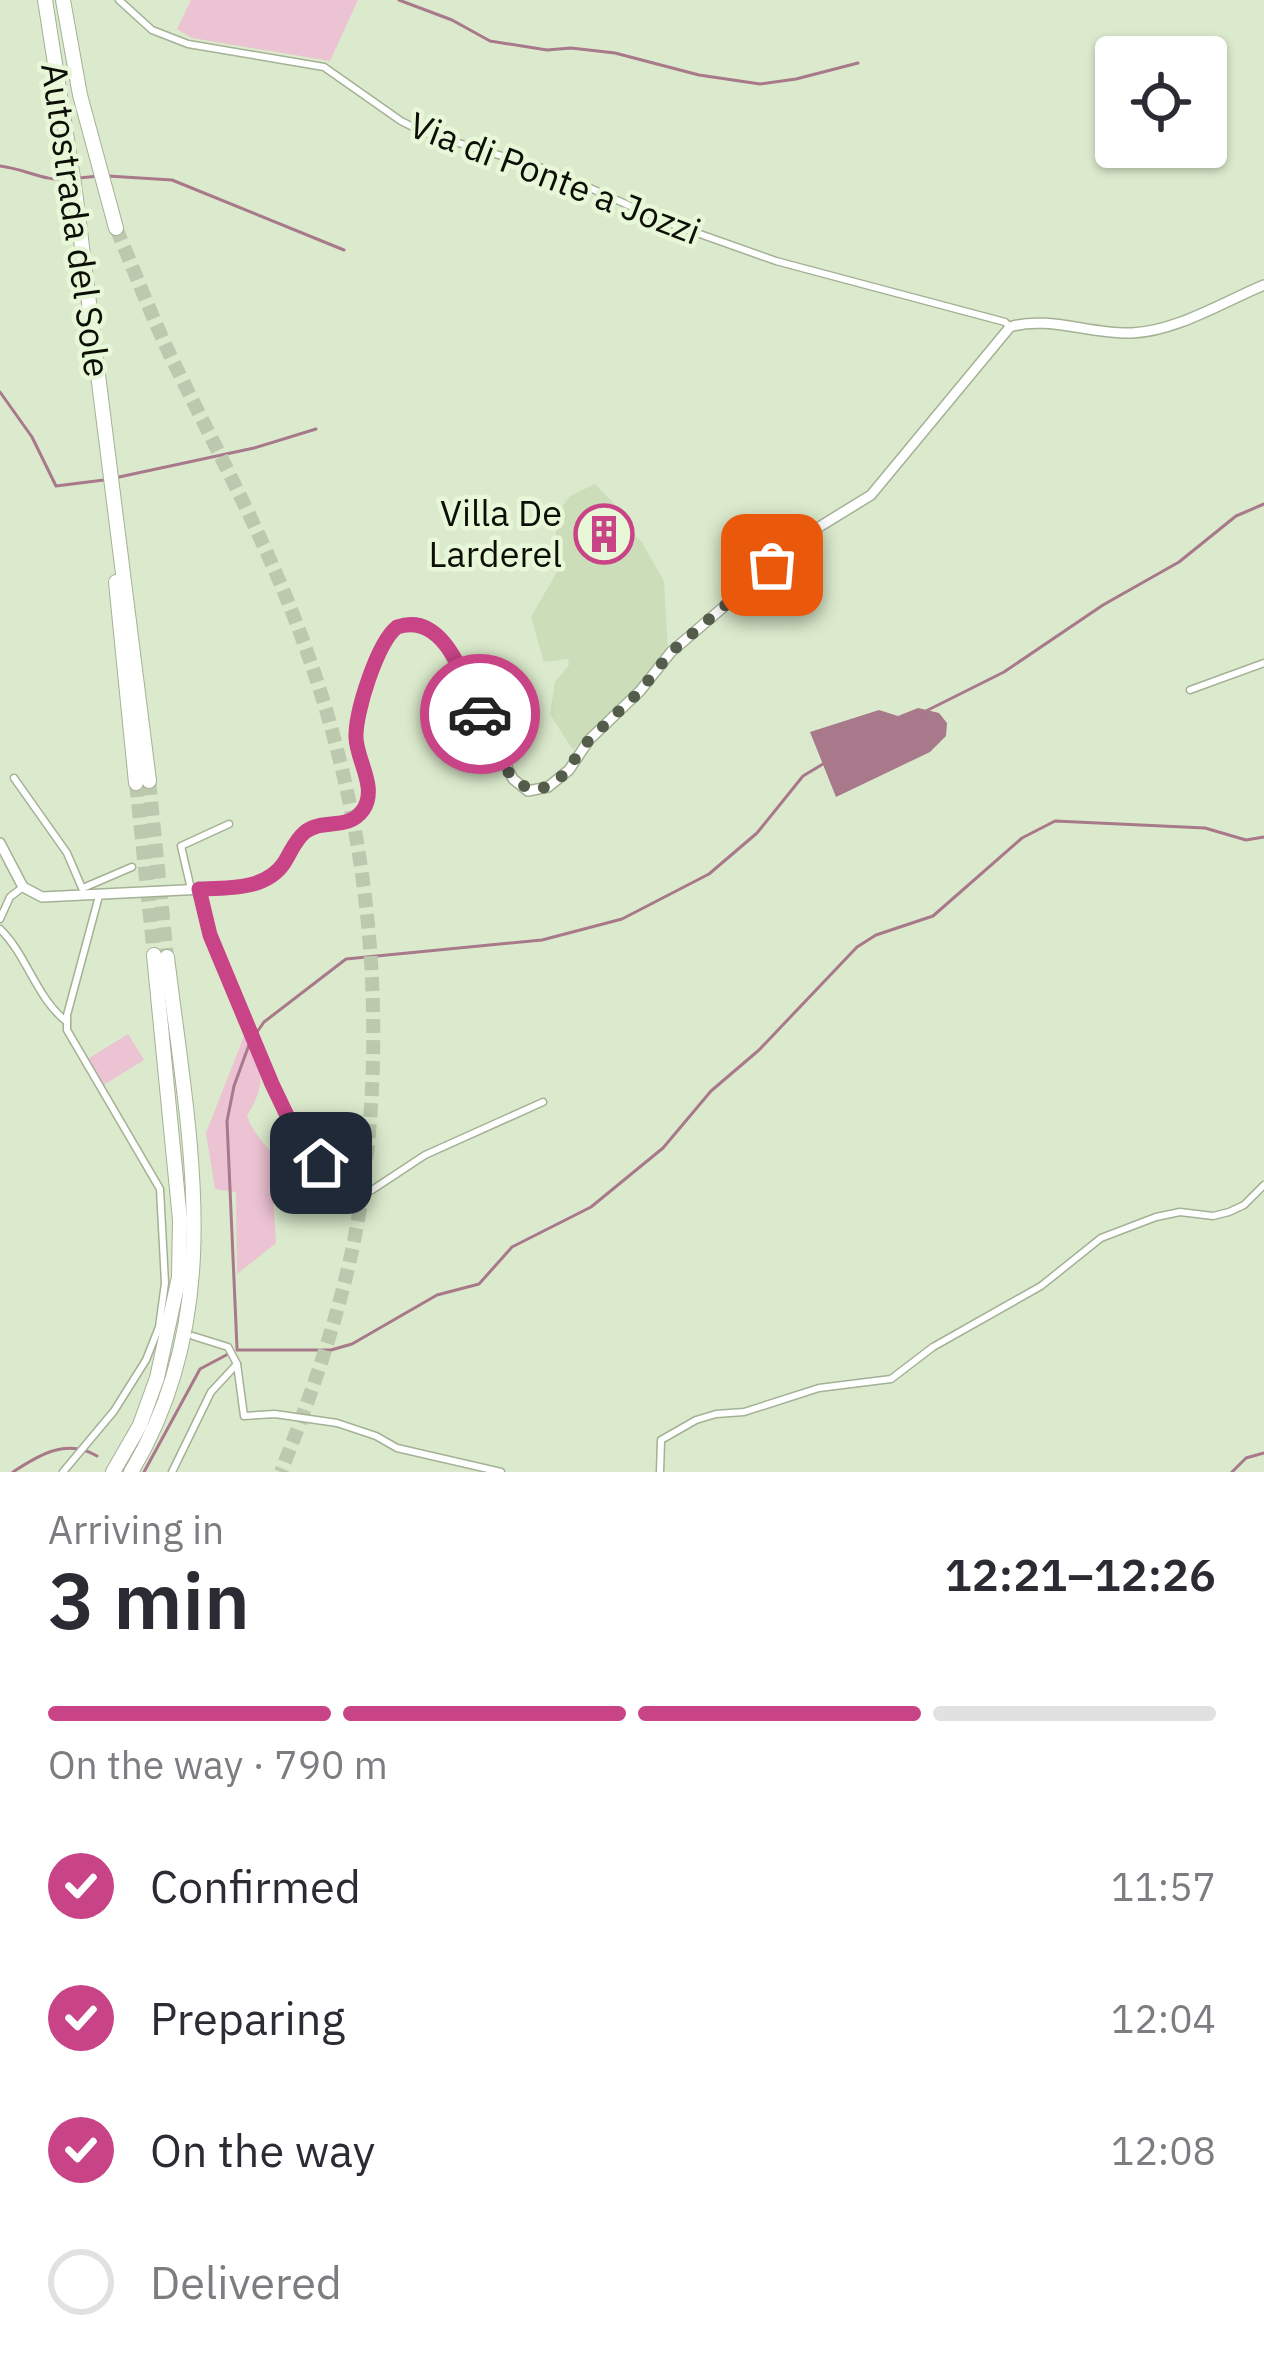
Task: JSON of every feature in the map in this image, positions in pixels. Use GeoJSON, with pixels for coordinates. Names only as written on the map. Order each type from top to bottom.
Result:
{"type":"FeatureCollection","features":[{"type":"Feature","properties":{"kind":"highway","name":"Autostrada del Sole"},"geometry":{"type":"LineString","coordinates":[[45,0],[75,191],[142,782]]}},
{"type":"Feature","properties":{"kind":"highway","name":"Autostrada del Sole"},"geometry":{"type":"LineString","coordinates":[[63,0],[80,95],[116,228]]}},
{"type":"Feature","properties":{"kind":"highway"},"geometry":{"type":"LineString","coordinates":[[112,1472],[140,1425],[158,1378],[179,1277],[180,1220],[160,956],[191,1168],[196,1248],[180,1354],[163,1408],[131,1472]]}},
{"type":"Feature","properties":{"kind":"main road"},"geometry":{"type":"LineString","coordinates":[[0,843],[23,887],[42,897],[242,886],[268,878],[306,831],[322,824],[345,823],[361,812],[368,790],[357,728],[383,642],[403,625],[425,626],[444,642],[517,784],[533,791],[552,785],[671,652],[811,532],[875,490],[1010,327],[1022,323],[1108,333],[1144,332],[1264,285]]}},
{"type":"Feature","properties":{"kind":"street","name":"Via di Ponte a Jozzi"},"geometry":{"type":"LineString","coordinates":[[119,0],[152,30],[188,44],[325,67],[401,122],[552,171],[665,222],[776,261],[1010,327]]}},
{"type":"Feature","properties":{"kind":"street"},"geometry":{"type":"LineString","coordinates":[[1190,690],[1264,663]]}},
{"type":"Feature","properties":{"kind":"street"},"geometry":{"type":"LineString","coordinates":[[14,778],[67,853],[81,893],[132,867]]}},
{"type":"Feature","properties":{"kind":"street"},"geometry":{"type":"LineString","coordinates":[[229,824],[181,846],[210,935],[293,1128],[321,1163],[348,1186],[372,1190],[425,1155],[543,1102]]}},
{"type":"Feature","properties":{"kind":"street"},"geometry":{"type":"LineString","coordinates":[[0,919],[10,897],[23,887]]}},
{"type":"Feature","properties":{"kind":"street"},"geometry":{"type":"LineString","coordinates":[[63,1472],[146,1360],[159,1327],[165,1283],[160,1189],[69,1036],[67,1022],[99,896]]}},
{"type":"Feature","properties":{"kind":"street"},"geometry":{"type":"LineString","coordinates":[[0,929],[11,938],[55,1012],[67,1022]]}},
{"type":"Feature","properties":{"kind":"street"},"geometry":{"type":"LineString","coordinates":[[660,1472],[661,1440],[696,1420],[744,1412],[819,1388],[891,1379],[933,1347],[1041,1286],[1100,1238],[1156,1217],[1228,1213],[1264,1185]]}},
{"type":"Feature","properties":{"kind":"street"},"geometry":{"type":"LineString","coordinates":[[193,1336],[228,1347],[235,1354],[244,1416],[275,1414],[337,1423],[397,1448],[501,1472]]}},
{"type":"Feature","properties":{"kind":"street"},"geometry":{"type":"LineString","coordinates":[[172,1472],[211,1392],[237,1364]]}},
{"type":"Feature","properties":{"kind":"shaded area"},"geometry":{"type":"Polygon","coordinates":[[[191,0],[358,0],[330,61],[192,38],[177,29],[191,0]]]}},
{"type":"Feature","properties":{"kind":"shaded area"},"geometry":{"type":"Polygon","coordinates":[[[595,484],[615,505],[622,524],[641,541],[664,581],[668,652],[648,678],[573,750],[550,714],[555,682],[569,665],[568,659],[544,662],[531,617],[558,570],[555,516],[570,496],[595,484]]]}},
{"type":"Feature","properties":{"kind":"shaded area"},"geometry":{"type":"Polygon","coordinates":[[[918,708],[939,713],[947,723],[946,736],[930,752],[836,797],[810,732],[879,710],[898,716],[918,708]]]}},
{"type":"Feature","properties":{"kind":"shaded area"},"geometry":{"type":"Polygon","coordinates":[[[246,1031],[260,1074],[258,1093],[247,1116],[293,1180],[273,1194],[276,1243],[237,1274],[236,1192],[215,1189],[206,1133],[246,1031]]]}},
{"type":"Feature","properties":{"kind":"shaded area"},"geometry":{"type":"Polygon","coordinates":[[[128,1034],[144,1060],[102,1086],[86,1060],[128,1034]]]}},
{"type":"Feature","properties":{"kind":"waterway"},"geometry":{"type":"LineString","coordinates":[[399,0],[490,41],[615,53],[699,75],[760,84],[858,63]]}},
{"type":"Feature","properties":{"kind":"waterway"},"geometry":{"type":"LineString","coordinates":[[0,166],[69,180]]}},
{"type":"Feature","properties":{"kind":"waterway"},"geometry":{"type":"LineString","coordinates":[[79,178],[99,176]]}},
{"type":"Feature","properties":{"kind":"waterway"},"geometry":{"type":"LineString","coordinates":[[108,176],[172,180],[344,250]]}},
{"type":"Feature","properties":{"kind":"waterway"},"geometry":{"type":"LineString","coordinates":[[0,392],[32,437],[56,486],[104,480]]}},
{"type":"Feature","properties":{"kind":"waterway","name":"Autostrada del Sole"},"geometry":{"type":"LineString","coordinates":[[119,477],[254,448],[316,429]]}},
{"type":"Feature","properties":{"kind":"waterway"},"geometry":{"type":"LineString","coordinates":[[924,712],[1004,672],[1103,605],[1179,562],[1236,516],[1264,504]]}},
{"type":"Feature","properties":{"kind":"waterway"},"geometry":{"type":"LineString","coordinates":[[237,1348],[227,1121],[250,1042],[264,1022],[346,959],[542,940],[622,919],[709,874],[757,833],[803,776],[823,764]]}},
{"type":"Feature","properties":{"kind":"waterway"},"geometry":{"type":"LineString","coordinates":[[237,1350],[331,1350],[352,1344],[437,1295],[479,1284],[512,1247],[591,1207],[663,1148],[711,1091],[759,1050],[857,947],[876,935],[933,916],[1022,838],[1055,821],[1205,828],[1246,840],[1264,837]]}},
{"type":"Feature","properties":{"kind":"waterway"},"geometry":{"type":"LineString","coordinates":[[144,1472],[200,1369],[230,1353]]}},
{"type":"Feature","properties":{"kind":"waterway"},"geometry":{"type":"LineString","coordinates":[[13,1472],[65,1448],[97,1456]]}},
{"type":"Feature","properties":{"kind":"waterway"},"geometry":{"type":"LineString","coordinates":[[1232,1472],[1246,1458],[1264,1453]]}},
{"type":"Feature","properties":{"kind":"tunnel"},"geometry":{"type":"LineString","coordinates":[[116,228],[165,345],[292,612],[328,715],[358,850],[367,918],[373,1056],[362,1194],[330,1335],[281,1472]]}},
{"type":"Feature","properties":{"kind":"tunnel"},"geometry":{"type":"LineString","coordinates":[[149,781],[167,957]]}},
{"type":"Feature","properties":{"kind":"tunnel"},"geometry":{"type":"LineString","coordinates":[[136,783],[154,955]]}},
{"type":"Feature","properties":{"kind":"way so far"},"geometry":{"type":"LineString","coordinates":[[480,714],[517,784],[533,791],[548,787],[573,765],[589,740],[640,691],[671,652],[772,565]]}},
{"type":"Feature","properties":{"kind":"place","name":"Villa De Larderel"},"geometry":{"type":"Point","coordinates":[604,534]}},
{"type":"Feature","properties":{"kind":"route"},"geometry":{"type":"LineString","coordinates":[[321,1163],[293,1128],[272,1084],[210,935],[199,889],[242,886],[268,878],[306,831],[322,824],[345,823],[361,812],[368,790],[357,728],[381,648],[397,627],[421,625],[440,637],[480,714]]}}]}
